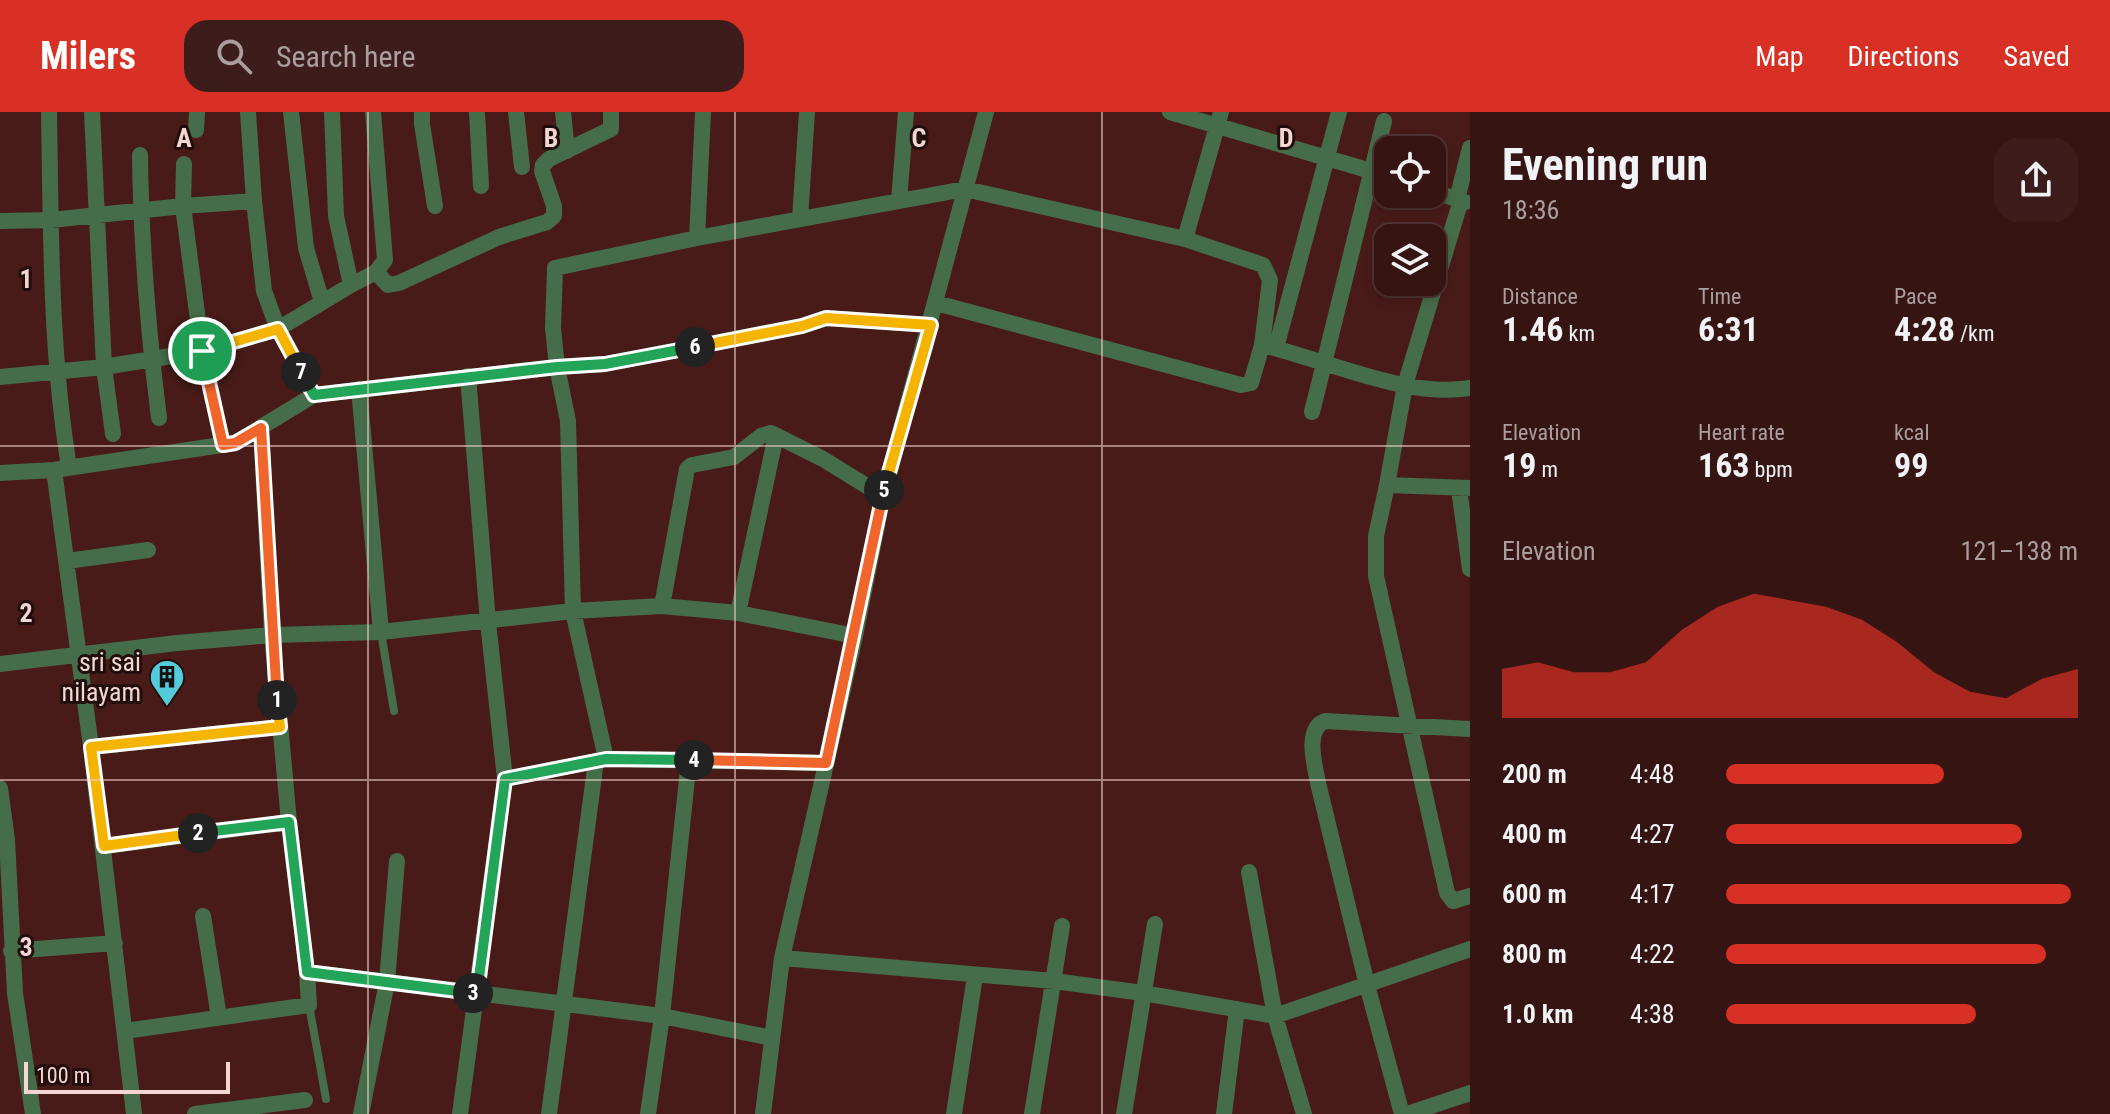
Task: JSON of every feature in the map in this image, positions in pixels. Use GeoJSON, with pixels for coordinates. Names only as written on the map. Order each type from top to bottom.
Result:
{"type":"FeatureCollection","features":[{"type":"Feature","properties":{"kind":"street"},"geometry":{"type":"LineString","coordinates":[[49,112],[67,561],[104,846],[134,1114]]}},
{"type":"Feature","properties":{"kind":"street"},"geometry":{"type":"LineString","coordinates":[[92,112],[104,367],[113,434]]}},
{"type":"Feature","properties":{"kind":"street"},"geometry":{"type":"LineString","coordinates":[[196,130],[197,112]]}},
{"type":"Feature","properties":{"kind":"street"},"geometry":{"type":"LineString","coordinates":[[248,112],[264,291],[278,329],[314,395]]}},
{"type":"Feature","properties":{"kind":"street"},"geometry":{"type":"LineString","coordinates":[[291,112],[306,248],[322,302]]}},
{"type":"Feature","properties":{"kind":"street"},"geometry":{"type":"LineString","coordinates":[[332,112],[336,216],[351,285]]}},
{"type":"Feature","properties":{"kind":"street"},"geometry":{"type":"LineString","coordinates":[[0,377],[58,373],[202,351],[278,329],[376,272],[385,260],[373,112]]}},
{"type":"Feature","properties":{"kind":"street"},"geometry":{"type":"LineString","coordinates":[[422,112],[435,206]]}},
{"type":"Feature","properties":{"kind":"street"},"geometry":{"type":"LineString","coordinates":[[477,112],[481,186]]}},
{"type":"Feature","properties":{"kind":"street"},"geometry":{"type":"LineString","coordinates":[[516,112],[522,167]]}},
{"type":"Feature","properties":{"kind":"street"},"geometry":{"type":"LineString","coordinates":[[563,112],[567,151]]}},
{"type":"Feature","properties":{"kind":"street"},"geometry":{"type":"LineString","coordinates":[[376,272],[388,285],[399,283],[499,237],[547,222],[554,216],[554,206],[542,168],[549,159],[611,129],[611,112]]}},
{"type":"Feature","properties":{"kind":"street"},"geometry":{"type":"LineString","coordinates":[[697,238],[703,112]]}},
{"type":"Feature","properties":{"kind":"street"},"geometry":{"type":"LineString","coordinates":[[800,219],[807,112]]}},
{"type":"Feature","properties":{"kind":"street"},"geometry":{"type":"LineString","coordinates":[[899,201],[906,112]]}},
{"type":"Feature","properties":{"kind":"street"},"geometry":{"type":"LineString","coordinates":[[763,1114],[782,958],[855,636],[883,496],[986,112]]}},
{"type":"Feature","properties":{"kind":"street"},"geometry":{"type":"LineString","coordinates":[[1170,112],[1220,118],[1326,158],[1374,172]]}},
{"type":"Feature","properties":{"kind":"street"},"geometry":{"type":"LineString","coordinates":[[936,303],[1241,385],[1251,383],[1269,347],[1339,112]]}},
{"type":"Feature","properties":{"kind":"street"},"geometry":{"type":"LineString","coordinates":[[1185,239],[1220,118]]}},
{"type":"Feature","properties":{"kind":"street"},"geometry":{"type":"LineString","coordinates":[[1383,136],[1384,121]]}},
{"type":"Feature","properties":{"kind":"street"},"geometry":{"type":"LineString","coordinates":[[1470,148],[1463,201],[1405,385],[1376,536],[1376,576],[1447,893],[1453,901],[1470,896]]}},
{"type":"Feature","properties":{"kind":"street"},"geometry":{"type":"LineString","coordinates":[[140,155],[151,361],[159,418]]}},
{"type":"Feature","properties":{"kind":"street"},"geometry":{"type":"LineString","coordinates":[[184,164],[183,206],[202,351],[223,445]]}},
{"type":"Feature","properties":{"kind":"street"},"geometry":{"type":"LineString","coordinates":[[549,1114],[601,760],[573,611],[568,421],[553,328],[555,268],[697,238],[965,189],[1185,239],[1263,265],[1270,280],[1269,347]]}},
{"type":"Feature","properties":{"kind":"street"},"geometry":{"type":"LineString","coordinates":[[1312,412],[1374,195]]}},
{"type":"Feature","properties":{"kind":"street"},"geometry":{"type":"LineString","coordinates":[[0,221],[51,220],[254,201]]}},
{"type":"Feature","properties":{"kind":"street"},"geometry":{"type":"LineString","coordinates":[[0,473],[62,469],[235,443],[314,395],[468,376],[605,364],[802,326],[826,318],[931,325]]}},
{"type":"Feature","properties":{"kind":"street"},"geometry":{"type":"LineString","coordinates":[[1269,347],[1405,385],[1455,391],[1470,388]]}},
{"type":"Feature","properties":{"kind":"street"},"geometry":{"type":"LineString","coordinates":[[460,1114],[505,779],[488,622],[468,376]]}},
{"type":"Feature","properties":{"kind":"street"},"geometry":{"type":"LineString","coordinates":[[359,389],[381,632]]}},
{"type":"Feature","properties":{"kind":"street"},"geometry":{"type":"LineString","coordinates":[[125,1031],[309,1005],[272,635],[261,428]]}},
{"type":"Feature","properties":{"kind":"street"},"geometry":{"type":"LineString","coordinates":[[662,606],[687,469],[698,463],[734,457],[765,433],[776,435],[823,459],[883,496]]}},
{"type":"Feature","properties":{"kind":"street"},"geometry":{"type":"LineString","coordinates":[[738,613],[776,435]]}},
{"type":"Feature","properties":{"kind":"street"},"geometry":{"type":"LineString","coordinates":[[1387,485],[1464,489],[1470,569]]}},
{"type":"Feature","properties":{"kind":"street"},"geometry":{"type":"LineString","coordinates":[[67,561],[148,550]]}},
{"type":"Feature","properties":{"kind":"street"},"geometry":{"type":"LineString","coordinates":[[0,664],[177,643],[272,635],[381,632],[573,611],[662,606],[738,613],[855,636]]}},
{"type":"Feature","properties":{"kind":"street"},"geometry":{"type":"LineString","coordinates":[[1470,729],[1325,721],[1314,729],[1313,752],[1367,985],[1404,1114],[1470,1093]]}},
{"type":"Feature","properties":{"kind":"street"},"geometry":{"type":"LineString","coordinates":[[91,747],[280,727]]}},
{"type":"Feature","properties":{"kind":"street"},"geometry":{"type":"LineString","coordinates":[[505,779],[601,760],[826,763]]}},
{"type":"Feature","properties":{"kind":"street"},"geometry":{"type":"LineString","coordinates":[[648,1114],[662,1016],[689,760]]}},
{"type":"Feature","properties":{"kind":"street"},"geometry":{"type":"LineString","coordinates":[[0,788],[7,840],[15,993],[33,1114]]}},
{"type":"Feature","properties":{"kind":"street"},"geometry":{"type":"LineString","coordinates":[[104,846],[289,822]]}},
{"type":"Feature","properties":{"kind":"street"},"geometry":{"type":"LineString","coordinates":[[361,1114],[387,982],[397,861]]}},
{"type":"Feature","properties":{"kind":"street"},"geometry":{"type":"LineString","coordinates":[[1249,872],[1275,1016],[1304,1114]]}},
{"type":"Feature","properties":{"kind":"street"},"geometry":{"type":"LineString","coordinates":[[203,916],[219,1017]]}},
{"type":"Feature","properties":{"kind":"street"},"geometry":{"type":"LineString","coordinates":[[1124,1114],[1155,924]]}},
{"type":"Feature","properties":{"kind":"street"},"geometry":{"type":"LineString","coordinates":[[1032,1114],[1062,926]]}},
{"type":"Feature","properties":{"kind":"street"},"geometry":{"type":"LineString","coordinates":[[11,951],[115,943]]}},
{"type":"Feature","properties":{"kind":"street"},"geometry":{"type":"LineString","coordinates":[[782,958],[1054,981],[1275,1016],[1470,949]]}},
{"type":"Feature","properties":{"kind":"street"},"geometry":{"type":"LineString","coordinates":[[307,972],[662,1016],[772,1038]]}},
{"type":"Feature","properties":{"kind":"street"},"geometry":{"type":"LineString","coordinates":[[954,1114],[975,976]]}},
{"type":"Feature","properties":{"kind":"street"},"geometry":{"type":"LineString","coordinates":[[1224,1114],[1237,1009]]}},
{"type":"Feature","properties":{"kind":"street"},"geometry":{"type":"LineString","coordinates":[[195,1114],[305,1100]]}},
{"type":"Feature","properties":{"kind":"lane"},"geometry":{"type":"LineString","coordinates":[[381,632],[394,711]]}},
{"type":"Feature","properties":{"kind":"lane"},"geometry":{"type":"LineString","coordinates":[[309,1005],[326,1099]]}},
{"type":"Feature","properties":{"kind":"place","name":"sri sai nilayam"},"geometry":{"type":"Point","coordinates":[167,708]}},
{"type":"Feature","properties":{"kind":"route"},"geometry":{"type":"LineString","coordinates":[[826,318],[931,325],[883,496],[826,763],[606,759],[505,779],[477,993],[307,972],[289,822],[104,846],[91,747],[280,727],[261,428],[235,443],[223,445],[202,351],[278,329],[314,395],[605,364],[802,326],[826,318]]}}]}
